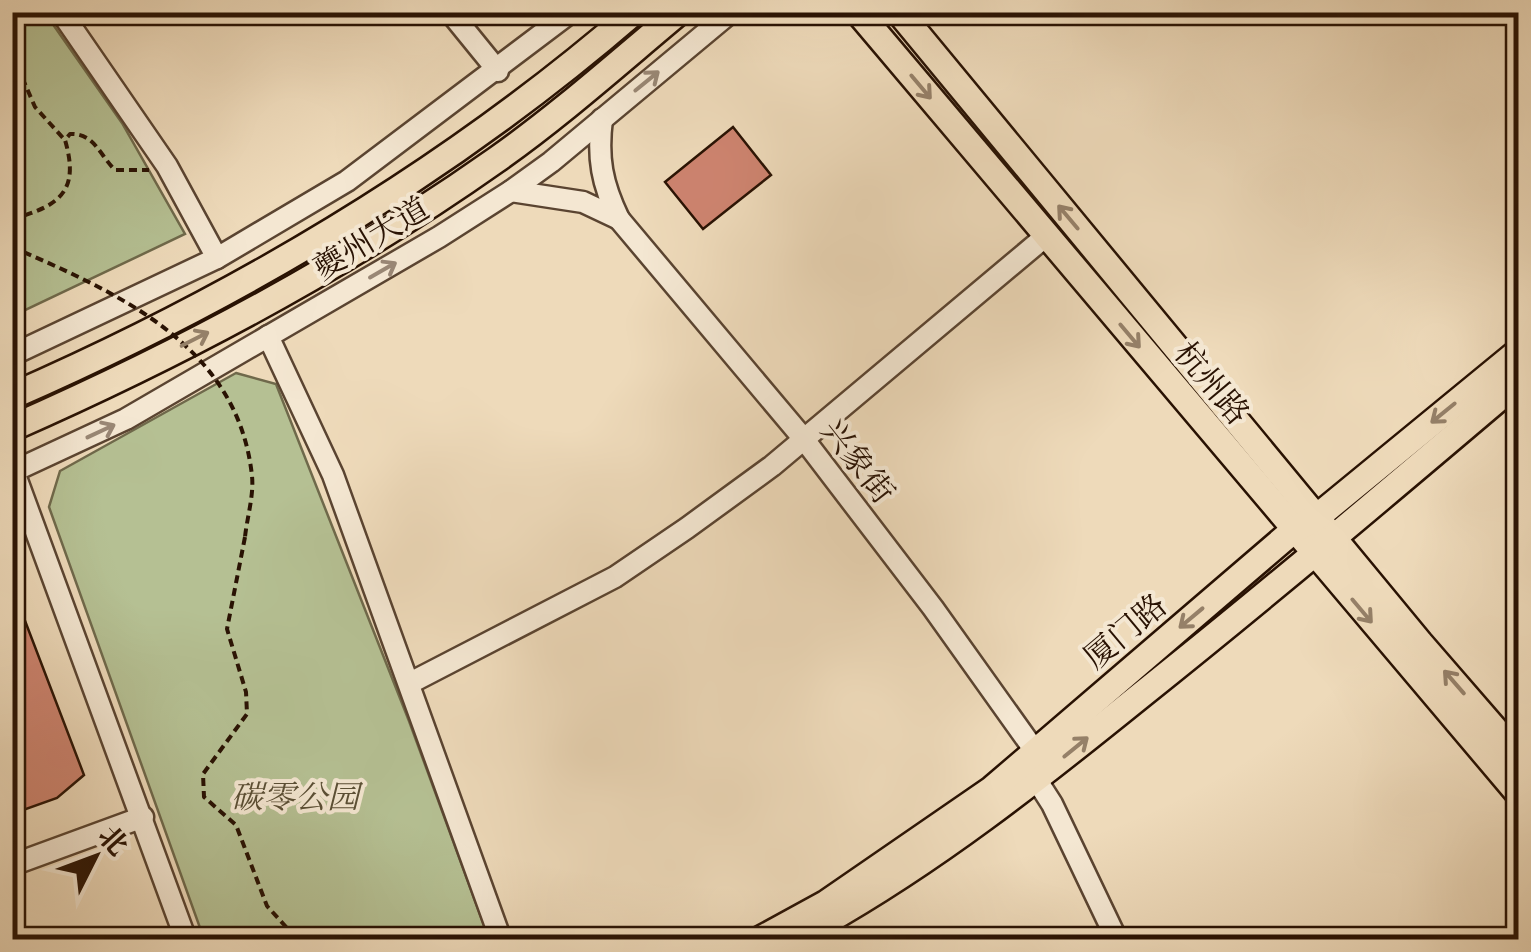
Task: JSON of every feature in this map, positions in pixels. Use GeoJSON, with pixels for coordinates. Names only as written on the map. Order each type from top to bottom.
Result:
{"type":"FeatureCollection","features":[{"type":"Feature","properties":{"kind":"main road","name":"夔州大道"},"geometry":{"type":"LineString","coordinates":[[12,396],[72,371],[236,287],[367,210],[486,130],[634,12]]}},
{"type":"Feature","properties":{"kind":"main road","name":"夔州大道"},"geometry":{"type":"LineString","coordinates":[[12,428],[234,320],[351,253],[498,158],[679,12]]}},
{"type":"Feature","properties":{"kind":"main road","name":"杭州路"},"geometry":{"type":"LineString","coordinates":[[858,12],[1294,530],[1325,547],[1518,756]]}},
{"type":"Feature","properties":{"kind":"main road","name":"杭州路"},"geometry":{"type":"LineString","coordinates":[[899,12],[1317,517],[1325,547],[1518,793]]}},
{"type":"Feature","properties":{"kind":"main road","name":"厦门路"},"geometry":{"type":"LineString","coordinates":[[759,940],[824,904],[951,820],[1294,530],[1317,517],[1518,352]]}},
{"type":"Feature","properties":{"kind":"main road","name":"厦门路"},"geometry":{"type":"LineString","coordinates":[[794,940],[936,855],[1036,779],[1325,547],[1518,382]]}},
{"type":"Feature","properties":{"kind":"street"},"geometry":{"type":"LineString","coordinates":[[61,12],[166,166],[216,258]]}},
{"type":"Feature","properties":{"kind":"street"},"geometry":{"type":"LineString","coordinates":[[450,12],[498,70]]}},
{"type":"Feature","properties":{"kind":"street","name":"夔州大道"},"geometry":{"type":"LineString","coordinates":[[12,356],[216,258],[347,181],[572,12]]}},
{"type":"Feature","properties":{"kind":"street","name":"夔州大道"},"geometry":{"type":"LineString","coordinates":[[14,472],[126,419],[511,191],[731,12]]}},
{"type":"Feature","properties":{"kind":"street","name":"兴象街"},"geometry":{"type":"LineString","coordinates":[[602,120],[598,151],[601,176],[619,219],[803,438],[934,608],[1034,751]]}},
{"type":"Feature","properties":{"kind":"street","name":"兴象街"},"geometry":{"type":"LineString","coordinates":[[511,191],[583,202],[619,219]]}},
{"type":"Feature","properties":{"kind":"street"},"geometry":{"type":"LineString","coordinates":[[410,683],[615,576],[772,466],[1046,236]]}},
{"type":"Feature","properties":{"kind":"street"},"geometry":{"type":"LineString","coordinates":[[268,336],[333,475],[502,940]]}},
{"type":"Feature","properties":{"kind":"street"},"geometry":{"type":"LineString","coordinates":[[14,472],[186,940]]}},
{"type":"Feature","properties":{"kind":"street"},"geometry":{"type":"LineString","coordinates":[[1036,779],[1052,804],[1116,940]]}},
{"type":"Feature","properties":{"kind":"street"},"geometry":{"type":"LineString","coordinates":[[12,865],[142,817]]}},
{"type":"Feature","properties":{"kind":"path"},"geometry":{"type":"LineString","coordinates":[[12,54],[35,107],[65,140],[73,167],[68,184],[50,208],[12,219]]}},
{"type":"Feature","properties":{"kind":"path"},"geometry":{"type":"LineString","coordinates":[[65,140],[70,134],[80,133],[92,139],[115,170],[154,170]]}},
{"type":"Feature","properties":{"kind":"path"},"geometry":{"type":"LineString","coordinates":[[12,247],[107,290],[150,315],[199,357],[242,428],[253,479],[227,629],[246,692],[247,714],[203,774],[204,797],[236,825],[267,906],[298,940]]}},
{"type":"Feature","properties":{"kind":"green space"},"geometry":{"type":"Polygon","coordinates":[[[13,12],[45,13],[122,123],[185,234],[17,314],[12,313],[13,12]]]}},
{"type":"Feature","properties":{"kind":"green space","name":"碳零公园"},"geometry":{"type":"Polygon","coordinates":[[[236,373],[276,384],[409,721],[489,939],[204,939],[49,507],[60,471],[236,373]]]}},
{"type":"Feature","properties":{"kind":"building"},"geometry":{"type":"Polygon","coordinates":[[[733,127],[771,175],[703,229],[665,182],[733,127]]]}},
{"type":"Feature","properties":{"kind":"building"},"geometry":{"type":"Polygon","coordinates":[[[14,592],[84,775],[57,798],[12,814],[14,592]]]}}]}
